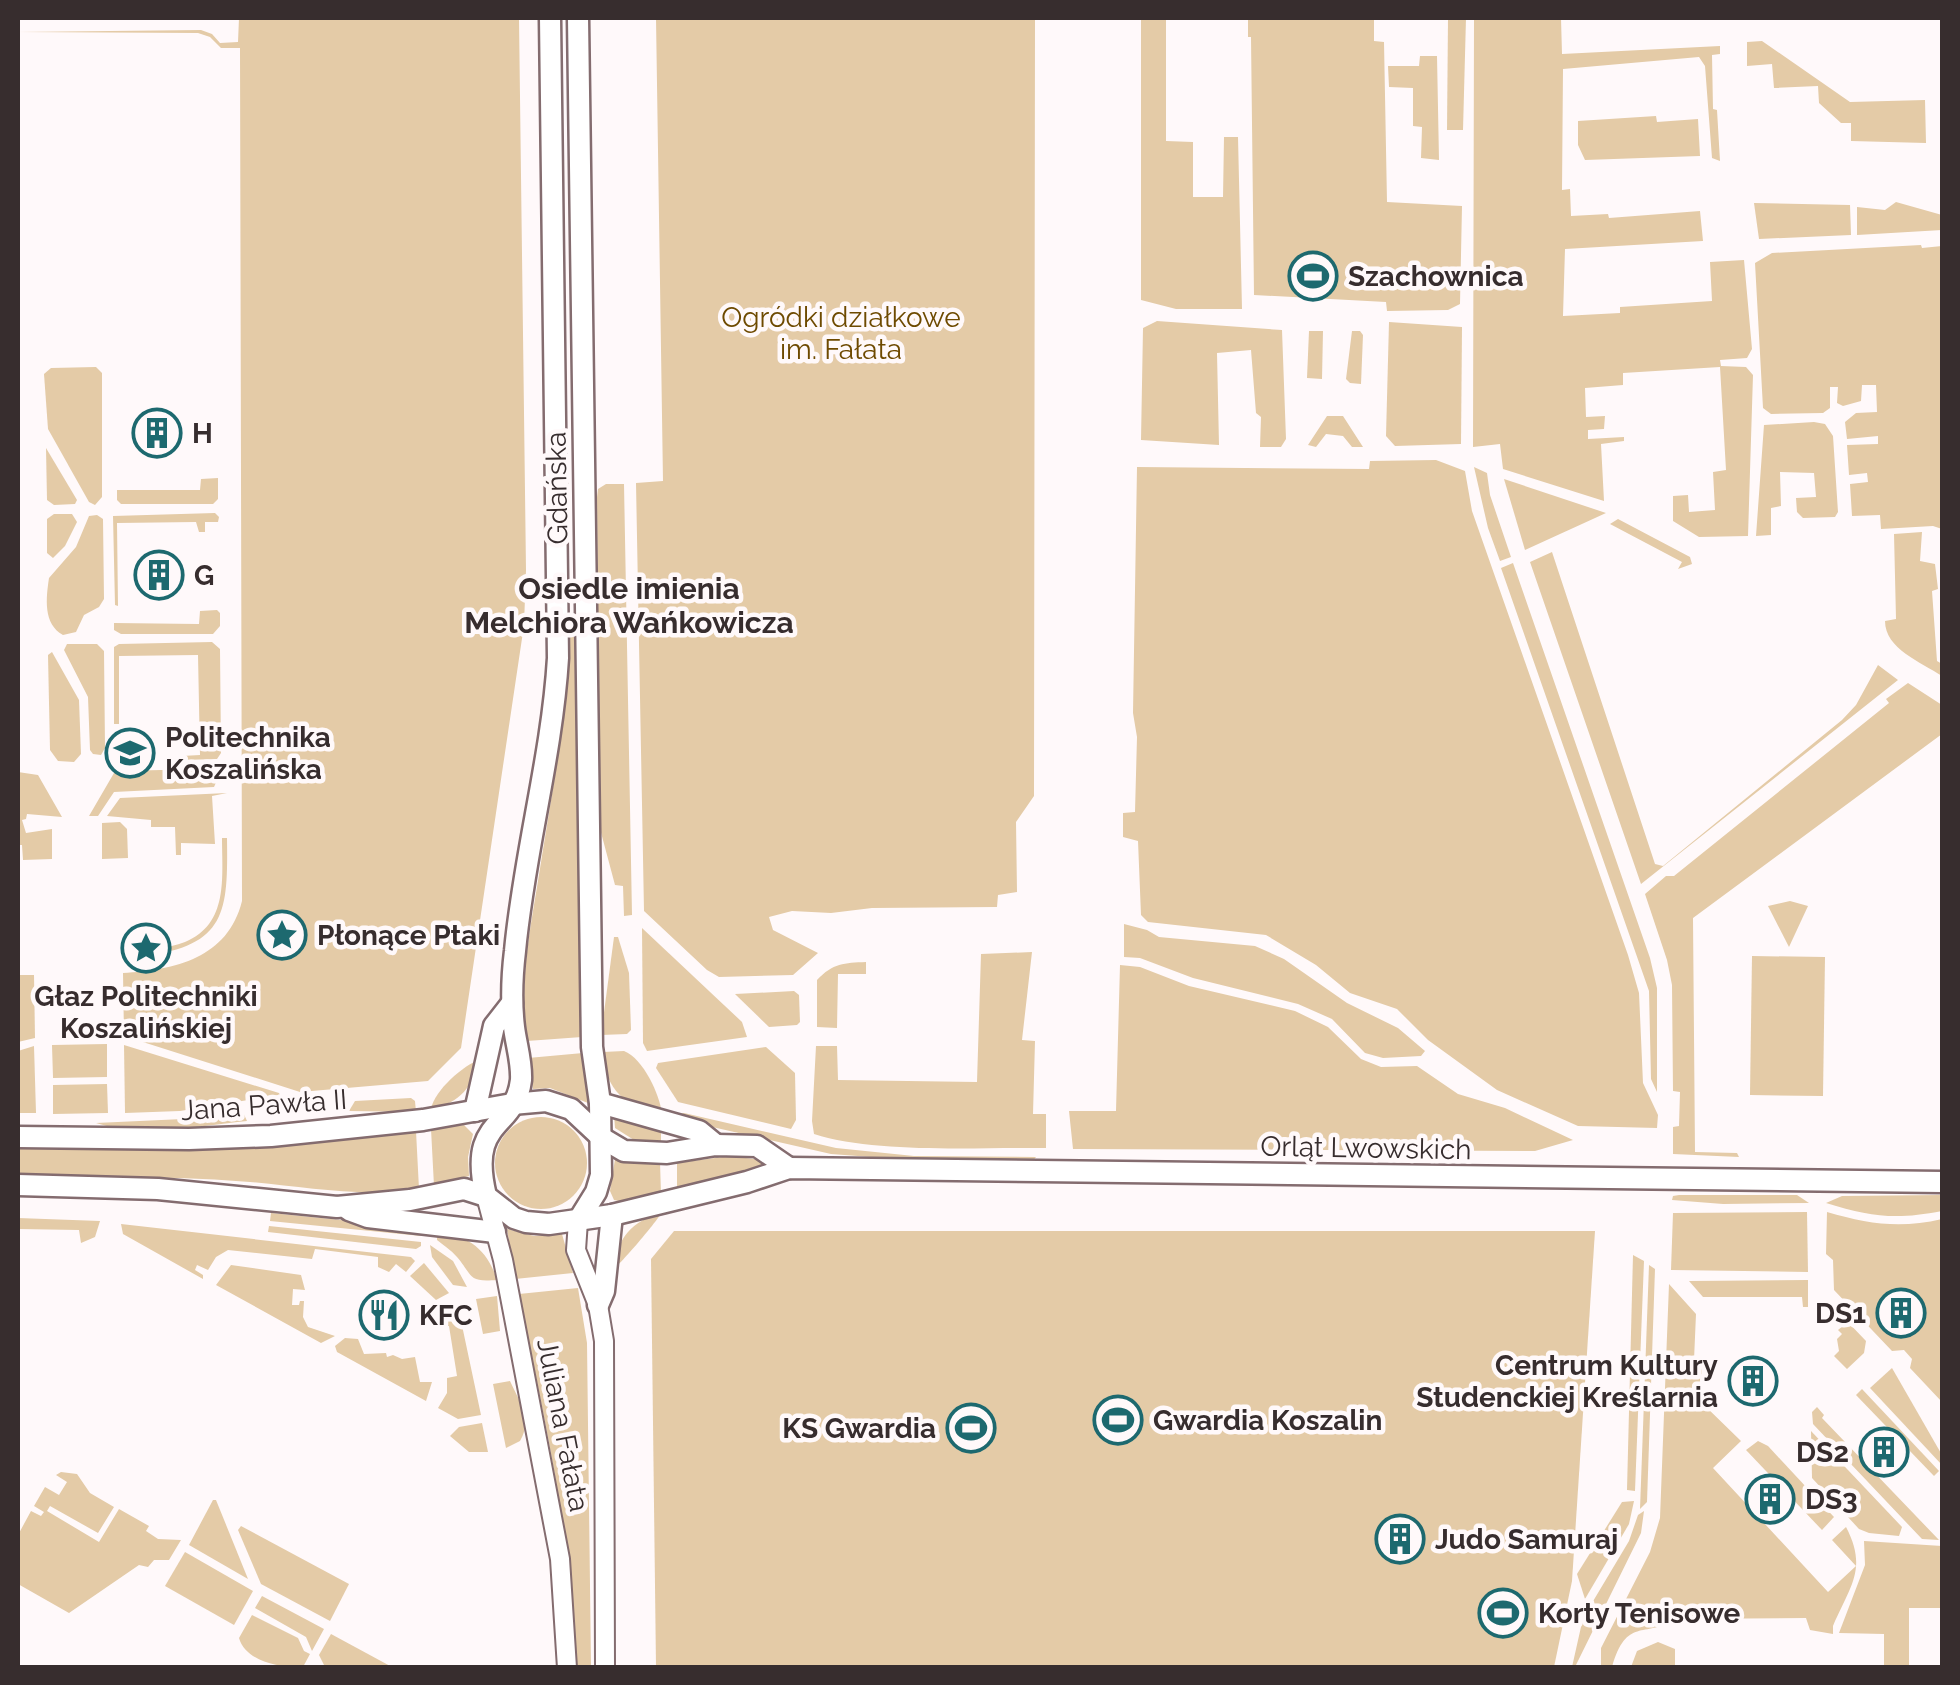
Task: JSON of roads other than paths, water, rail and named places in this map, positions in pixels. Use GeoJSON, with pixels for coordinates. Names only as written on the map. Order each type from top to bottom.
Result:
{"type":"FeatureCollection","features":[{"type":"Feature","properties":{"kind":"main road","name":"Gdańska"},"geometry":{"type":"LineString","coordinates":[[512,1104],[519,1090],[521,1070],[512,1003],[515,949],[552,712],[558,645],[550,18]]}},
{"type":"Feature","properties":{"kind":"main road","name":"Gdańska"},"geometry":{"type":"LineString","coordinates":[[578,18],[592,1047],[602,1138]]}},
{"type":"Feature","properties":{"kind":"main road"},"geometry":{"type":"LineString","coordinates":[[475,1111],[494,1026],[512,1003]]}},
{"type":"Feature","properties":{"kind":"main road"},"geometry":{"type":"LineString","coordinates":[[337,1207],[464,1189],[486,1196],[505,1212],[526,1222],[578,1221],[602,1175],[602,1138],[571,1108],[546,1101],[512,1104],[490,1130],[480,1154],[486,1196]]}},
{"type":"Feature","properties":{"kind":"main road"},"geometry":{"type":"LineString","coordinates":[[600,1103],[699,1131],[716,1145]]}},
{"type":"Feature","properties":{"kind":"main road","name":"Jana Pawła II"},"geometry":{"type":"LineString","coordinates":[[18,1137],[228,1139],[423,1120],[512,1104]]}},
{"type":"Feature","properties":{"kind":"main road","name":"Orląt Lwowskich"},"geometry":{"type":"LineString","coordinates":[[602,1138],[624,1151],[667,1153],[716,1145],[757,1146],[790,1168]]}},
{"type":"Feature","properties":{"kind":"main road","name":"Orląt Lwowskich"},"geometry":{"type":"LineString","coordinates":[[578,1221],[747,1182],[790,1168],[1942,1182]]}},
{"type":"Feature","properties":{"kind":"main road"},"geometry":{"type":"LineString","coordinates":[[18,1185],[203,1192],[337,1207],[368,1217],[495,1232]]}},
{"type":"Feature","properties":{"kind":"main road"},"geometry":{"type":"LineString","coordinates":[[598,1305],[604,1291],[612,1215]]}},
{"type":"Feature","properties":{"kind":"street","name":"Juliana Fałata"},"geometry":{"type":"LineString","coordinates":[[486,1196],[503,1260],[560,1559],[567,1668]]}},
{"type":"Feature","properties":{"kind":"street","name":"Juliana Fałata"},"geometry":{"type":"LineString","coordinates":[[578,1221],[576,1250],[598,1305],[604,1341],[605,1668]]}},
{"type":"Feature","properties":{"kind":"place","name":"Szachownica"},"geometry":{"type":"Point","coordinates":[1313,276]}},
{"type":"Feature","properties":{"kind":"place","name":"H"},"geometry":{"type":"Point","coordinates":[157,433]}},
{"type":"Feature","properties":{"kind":"place","name":"G"},"geometry":{"type":"Point","coordinates":[159,575]}},
{"type":"Feature","properties":{"kind":"place","name":"Politechnika Koszalińska"},"geometry":{"type":"Point","coordinates":[130,753]}},
{"type":"Feature","properties":{"kind":"place","name":"Płonące Ptaki"},"geometry":{"type":"Point","coordinates":[282,935]}},
{"type":"Feature","properties":{"kind":"place","name":"Głaz Politechniki Koszalińskiej"},"geometry":{"type":"Point","coordinates":[146,948]}},
{"type":"Feature","properties":{"kind":"place","name":"DS1"},"geometry":{"type":"Point","coordinates":[1901,1313]}},
{"type":"Feature","properties":{"kind":"place","name":"KFC"},"geometry":{"type":"Point","coordinates":[384,1315]}},
{"type":"Feature","properties":{"kind":"place","name":"Centrum Kultury Studenckiej Kreślarnia"},"geometry":{"type":"Point","coordinates":[1753,1381]}},
{"type":"Feature","properties":{"kind":"place","name":"Gwardia Koszalin"},"geometry":{"type":"Point","coordinates":[1118,1420]}},
{"type":"Feature","properties":{"kind":"place","name":"KS Gwardia"},"geometry":{"type":"Point","coordinates":[971,1428]}},
{"type":"Feature","properties":{"kind":"place","name":"DS2"},"geometry":{"type":"Point","coordinates":[1884,1452]}},
{"type":"Feature","properties":{"kind":"place","name":"DS3"},"geometry":{"type":"Point","coordinates":[1770,1499]}},
{"type":"Feature","properties":{"kind":"place","name":"Judo Samuraj"},"geometry":{"type":"Point","coordinates":[1400,1539]}},
{"type":"Feature","properties":{"kind":"place","name":"Korty Tenisowe"},"geometry":{"type":"Point","coordinates":[1503,1613]}},
{"type":"Feature","properties":{"kind":"district","name":"Osiedle imienia Melchiora Wańkowicza"},"geometry":{"type":"Point","coordinates":[629,605]}},
{"type":"Feature","properties":{"kind":"park label","name":"Ogródki działkowe im. Fałata"},"geometry":{"type":"Point","coordinates":[841,333]}}]}
